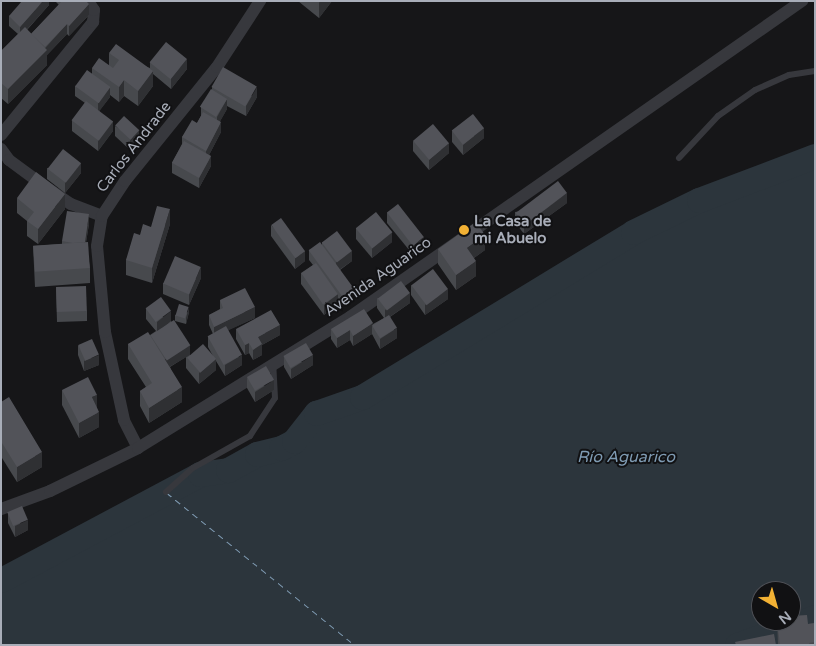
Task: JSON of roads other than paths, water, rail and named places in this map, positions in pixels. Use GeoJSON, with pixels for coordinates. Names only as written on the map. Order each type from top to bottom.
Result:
{"type":"FeatureCollection","features":[{"type":"Feature","properties":{"kind":"street"},"geometry":{"type":"LineString","coordinates":[[1,135],[93,22],[94,10],[88,1]]}},
{"type":"Feature","properties":{"kind":"street","name":"Carlos Andrade"},"geometry":{"type":"LineString","coordinates":[[138,448],[124,420],[104,332],[97,246],[102,216],[125,181],[217,66],[260,1]]}},
{"type":"Feature","properties":{"kind":"street","name":"Avenida Aguarico"},"geometry":{"type":"LineString","coordinates":[[1,509],[50,491],[138,448],[350,317],[802,1]]}},
{"type":"Feature","properties":{"kind":"street"},"geometry":{"type":"LineString","coordinates":[[1,149],[9,160],[47,188],[72,204],[102,216]]}},
{"type":"Feature","properties":{"kind":"lane"},"geometry":{"type":"LineString","coordinates":[[679,158],[718,116],[755,90],[789,75],[815,70]]}},
{"type":"Feature","properties":{"kind":"lane"},"geometry":{"type":"LineString","coordinates":[[166,492],[193,468],[250,436],[276,398],[273,365]]}},
{"type":"Feature","properties":{"kind":"water","name":"Río Aguarico"},"geometry":{"type":"Polygon","coordinates":[[[815,156],[815,617],[801,622],[801,581],[751,581],[751,631],[776,631],[737,645],[1,645],[1,580],[200,474],[228,470],[257,454],[281,448],[294,441],[316,413],[362,397],[633,232],[699,200],[815,156]]]}},
{"type":"Feature","properties":{"kind":"waterway"},"geometry":{"type":"LineString","coordinates":[[1,580],[200,474],[228,470],[257,454],[281,448],[294,441],[316,413],[362,397],[633,232],[699,200],[815,156]]}},
{"type":"Feature","properties":{"kind":"waterway"},"geometry":{"type":"LineString","coordinates":[[737,645],[815,617]]}},
{"type":"Feature","properties":{"kind":"place","name":"La Casa de mi Abuelo"},"geometry":{"type":"Point","coordinates":[464,230]}}]}
